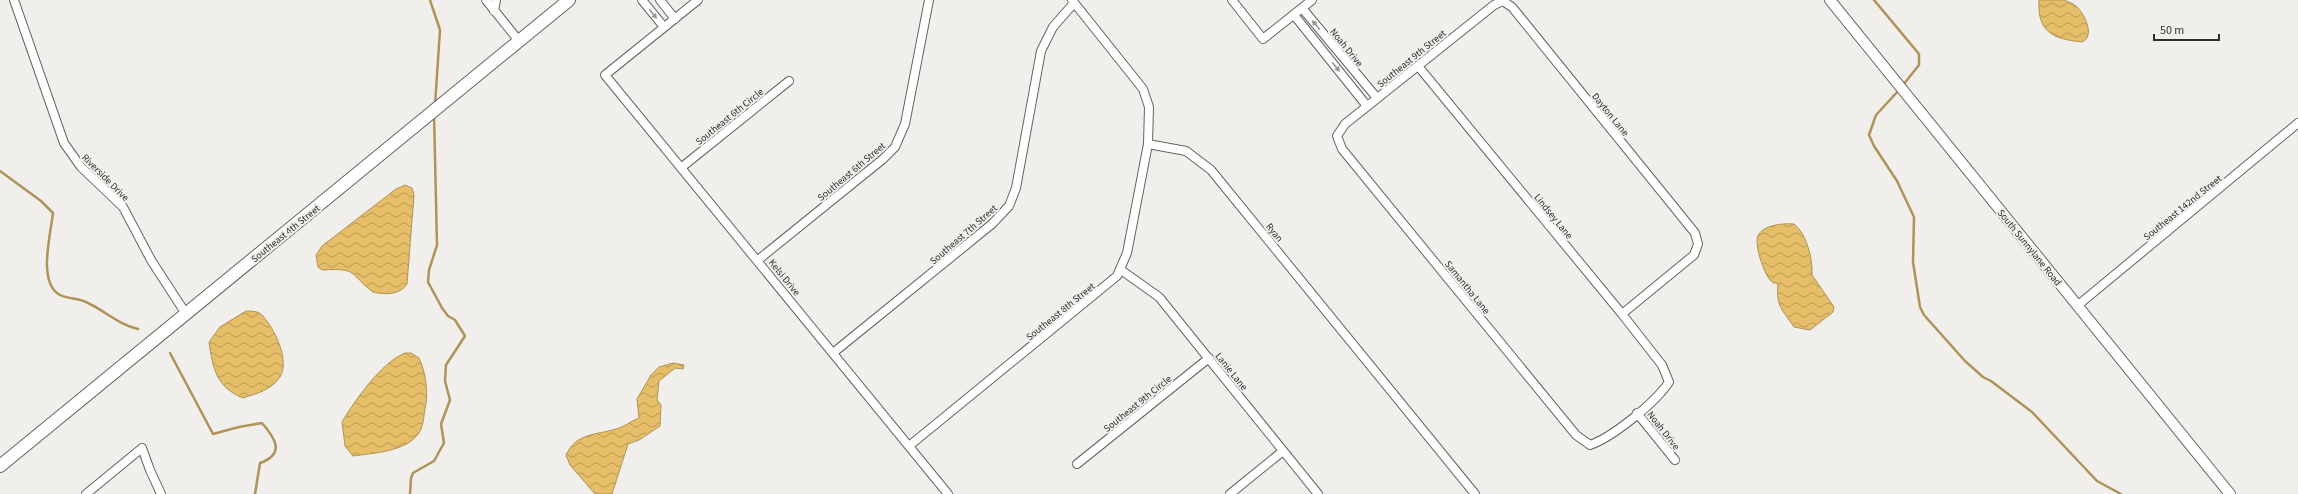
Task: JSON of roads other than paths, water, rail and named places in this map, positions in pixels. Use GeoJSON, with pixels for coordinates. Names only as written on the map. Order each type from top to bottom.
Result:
{"type":"FeatureCollection","features":[{"type":"Feature","properties":{"kind":"main road","name":"Southeast 4th Street"},"geometry":{"type":"LineString","coordinates":[[0,466],[569,0]]}},
{"type":"Feature","properties":{"kind":"street","name":"Riverside Drive"},"geometry":{"type":"LineString","coordinates":[[14,0],[64,143],[81,167],[123,207],[151,260],[186,314]]}},
{"type":"Feature","properties":{"kind":"street"},"geometry":{"type":"LineString","coordinates":[[486,0],[518,41]]}},
{"type":"Feature","properties":{"kind":"street"},"geometry":{"type":"LineString","coordinates":[[494,11],[496,0]]}},
{"type":"Feature","properties":{"kind":"street"},"geometry":{"type":"LineString","coordinates":[[642,0],[664,27],[698,0]]}},
{"type":"Feature","properties":{"kind":"street"},"geometry":{"type":"LineString","coordinates":[[660,0],[675,19]]}},
{"type":"Feature","properties":{"kind":"street","name":"Southeast 6th Street"},"geometry":{"type":"LineString","coordinates":[[758,260],[883,159],[895,146],[905,124],[929,0]]}},
{"type":"Feature","properties":{"kind":"street"},"geometry":{"type":"LineString","coordinates":[[1232,0],[1263,39],[1312,0]]}},
{"type":"Feature","properties":{"kind":"street","name":"South Sunnylane Road"},"geometry":{"type":"LineString","coordinates":[[1830,0],[2230,494]]}},
{"type":"Feature","properties":{"kind":"street"},"geometry":{"type":"LineString","coordinates":[[1073,1],[1143,89],[1149,108],[1148,144]]}},
{"type":"Feature","properties":{"kind":"street","name":"Southeast 7th Street"},"geometry":{"type":"LineString","coordinates":[[833,353],[971,242],[1000,217],[1009,206],[1016,188],[1041,51],[1056,23],[1073,1]]}},
{"type":"Feature","properties":{"kind":"street","name":"Southeast 9th Street"},"geometry":{"type":"LineString","coordinates":[[1336,136],[1345,124],[1367,106],[1494,5],[1503,1]]}},
{"type":"Feature","properties":{"kind":"street","name":"Dayton Lane"},"geometry":{"type":"LineString","coordinates":[[1503,1],[1512,7],[1695,233],[1698,244],[1694,255],[1622,314]]}},
{"type":"Feature","properties":{"kind":"street","name":"Noah Drive"},"geometry":{"type":"LineString","coordinates":[[1302,8],[1377,98]]}},
{"type":"Feature","properties":{"kind":"street"},"geometry":{"type":"LineString","coordinates":[[1294,15],[1367,106]]}},
{"type":"Feature","properties":{"kind":"street","name":"Kelsi Drive"},"geometry":{"type":"LineString","coordinates":[[664,27],[605,75],[682,167],[948,494]]}},
{"type":"Feature","properties":{"kind":"street","name":"Lindsey Lane"},"geometry":{"type":"LineString","coordinates":[[1418,66],[1622,314],[1662,365],[1669,382],[1662,393],[1637,413]]}},
{"type":"Feature","properties":{"kind":"street","name":"Southeast 6th Circle"},"geometry":{"type":"LineString","coordinates":[[682,167],[788,81]]}},
{"type":"Feature","properties":{"kind":"street","name":"Southeast 142nd Street"},"geometry":{"type":"LineString","coordinates":[[2077,306],[2298,123]]}},
{"type":"Feature","properties":{"kind":"street","name":"Samantha Lane"},"geometry":{"type":"LineString","coordinates":[[1336,136],[1342,149],[1576,435],[1590,445],[1602,440],[1637,413]]}},
{"type":"Feature","properties":{"kind":"street","name":"Southeast 8th Street"},"geometry":{"type":"LineString","coordinates":[[909,446],[1105,287],[1121,270],[1127,253],[1148,144]]}},
{"type":"Feature","properties":{"kind":"street","name":"Ryan"},"geometry":{"type":"LineString","coordinates":[[1148,144],[1186,151],[1211,170],[1474,494]]}},
{"type":"Feature","properties":{"kind":"street","name":"Lanie Lane"},"geometry":{"type":"LineString","coordinates":[[1121,270],[1159,297],[1318,494]]}},
{"type":"Feature","properties":{"kind":"street","name":"Southeast 9th Circle"},"geometry":{"type":"LineString","coordinates":[[1078,464],[1208,358]]}},
{"type":"Feature","properties":{"kind":"street","name":"Noah Drive"},"geometry":{"type":"LineString","coordinates":[[1637,413],[1675,460]]}},
{"type":"Feature","properties":{"kind":"street"},"geometry":{"type":"LineString","coordinates":[[86,494],[142,448],[161,494]]}},
{"type":"Feature","properties":{"kind":"street"},"geometry":{"type":"LineString","coordinates":[[1230,494],[1283,451]]}},
{"type":"Feature","properties":{"kind":"water"},"geometry":{"type":"Polygon","coordinates":[[[2039,0],[2064,0],[2076,6],[2085,19],[2088,35],[2082,42],[2055,36],[2044,27],[2041,20],[2039,0]]]}},
{"type":"Feature","properties":{"kind":"water"},"geometry":{"type":"Polygon","coordinates":[[[405,185],[412,188],[414,195],[407,284],[404,288],[392,293],[382,294],[373,292],[348,271],[322,270],[318,267],[316,255],[322,246],[396,189],[405,185]]]}},
{"type":"Feature","properties":{"kind":"water"},"geometry":{"type":"Polygon","coordinates":[[[1779,224],[1794,224],[1799,228],[1806,241],[1810,255],[1812,275],[1834,307],[1833,312],[1810,330],[1794,327],[1783,312],[1778,298],[1778,284],[1772,282],[1768,276],[1760,259],[1757,246],[1758,236],[1764,229],[1779,224]]]}},
{"type":"Feature","properties":{"kind":"water"},"geometry":{"type":"Polygon","coordinates":[[[246,311],[260,313],[268,322],[280,345],[283,370],[280,377],[273,385],[243,398],[234,394],[221,383],[214,369],[209,342],[220,327],[246,311]]]}},
{"type":"Feature","properties":{"kind":"water"},"geometry":{"type":"Polygon","coordinates":[[[405,353],[411,353],[419,358],[424,374],[427,397],[421,430],[413,439],[398,448],[353,456],[345,446],[342,422],[354,403],[378,373],[387,364],[405,353]]]}},
{"type":"Feature","properties":{"kind":"water"},"geometry":{"type":"Polygon","coordinates":[[[673,363],[684,365],[683,369],[675,368],[659,381],[657,400],[661,405],[660,426],[639,440],[628,444],[612,494],[595,494],[570,465],[566,455],[570,448],[575,442],[587,436],[619,428],[639,418],[637,399],[651,375],[659,367],[673,363]]]}},
{"type":"Feature","properties":{"kind":"waterway"},"geometry":{"type":"LineString","coordinates":[[430,0],[440,30],[435,105]]}},
{"type":"Feature","properties":{"kind":"waterway"},"geometry":{"type":"LineString","coordinates":[[1874,0],[1919,54],[1919,65],[1903,85]]}},
{"type":"Feature","properties":{"kind":"waterway"},"geometry":{"type":"LineString","coordinates":[[1900,89],[1876,115],[1869,135],[1874,146],[1897,181],[1914,217],[1913,262],[1920,307],[1924,315],[1965,361],[1983,377],[1991,381],[2032,412],[2097,481],[2121,494]]}},
{"type":"Feature","properties":{"kind":"waterway"},"geometry":{"type":"LineString","coordinates":[[410,494],[411,478],[413,473],[434,461],[444,443],[441,424],[450,400],[445,381],[446,365],[465,336],[455,320],[448,316],[442,308],[428,282],[429,270],[437,245],[434,114]]}},
{"type":"Feature","properties":{"kind":"waterway"},"geometry":{"type":"LineString","coordinates":[[0,171],[41,201],[53,213],[47,257],[49,280],[53,289],[60,295],[93,305],[118,321],[138,329]]}},
{"type":"Feature","properties":{"kind":"waterway"},"geometry":{"type":"LineString","coordinates":[[170,353],[213,434],[262,423],[271,435],[276,446],[275,451],[273,455],[260,463],[255,494]]}}]}
